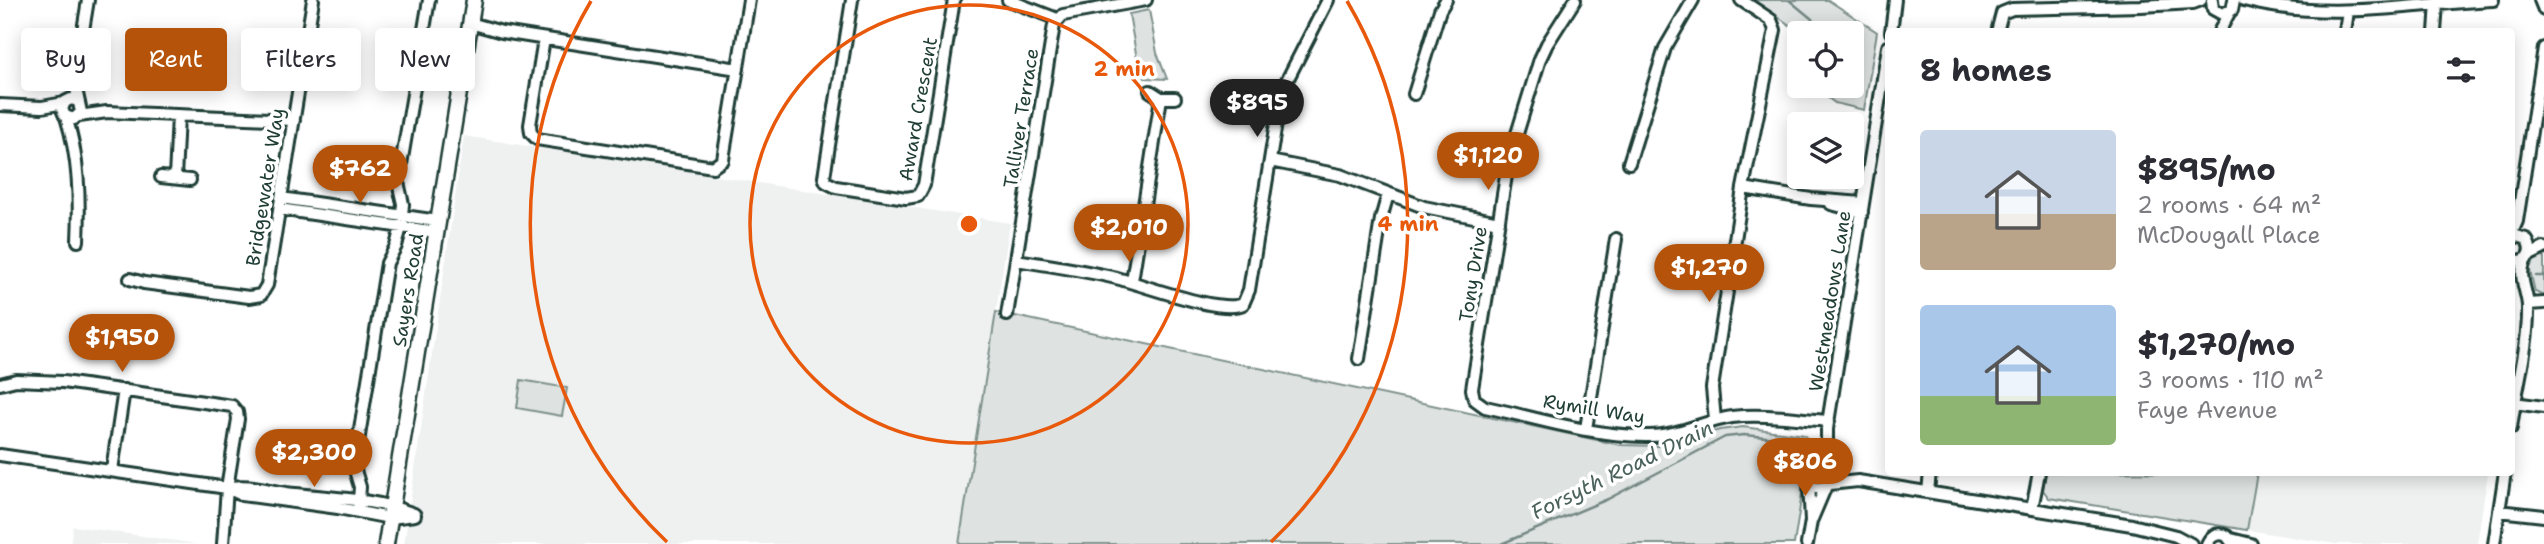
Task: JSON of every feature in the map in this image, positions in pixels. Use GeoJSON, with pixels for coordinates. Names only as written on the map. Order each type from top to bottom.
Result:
{"type":"FeatureCollection","features":[{"type":"Feature","properties":{"kind":"main road","name":"Sayers Road"},"geometry":{"type":"LineString","coordinates":[[469,28],[474,0]]}},
{"type":"Feature","properties":{"kind":"main road","name":"Sayers Road"},"geometry":{"type":"LineString","coordinates":[[386,544],[460,91]]}},
{"type":"Feature","properties":{"kind":"street"},"geometry":{"type":"LineString","coordinates":[[78,241],[80,199],[73,145],[72,109],[88,0]]}},
{"type":"Feature","properties":{"kind":"street","name":"Bridgewater Way"},"geometry":{"type":"LineString","coordinates":[[130,279],[249,297],[261,295],[267,285],[313,0]]}},
{"type":"Feature","properties":{"kind":"street"},"geometry":{"type":"LineString","coordinates":[[359,506],[360,487],[354,467],[356,452],[387,263],[396,246],[401,221],[403,204],[398,182],[429,0]]}},
{"type":"Feature","properties":{"kind":"street"},"geometry":{"type":"LineString","coordinates":[[544,39],[530,125],[531,133],[537,139],[707,166],[719,164],[724,153],[749,0]]}},
{"type":"Feature","properties":{"kind":"street","name":"Award Crescent"},"geometry":{"type":"LineString","coordinates":[[852,0],[824,177],[826,182],[836,187],[906,198],[918,196],[924,186],[954,0]]}},
{"type":"Feature","properties":{"kind":"street"},"geometry":{"type":"LineString","coordinates":[[1012,1],[1057,19],[1072,13],[1146,0]]}},
{"type":"Feature","properties":{"kind":"street"},"geometry":{"type":"LineString","coordinates":[[1016,260],[1132,281],[1200,302],[1231,307],[1243,304],[1249,290],[1281,92],[1328,0]]}},
{"type":"Feature","properties":{"kind":"street"},"geometry":{"type":"LineString","coordinates":[[1414,94],[1440,10],[1446,0]]}},
{"type":"Feature","properties":{"kind":"street","name":"Tony Drive"},"geometry":{"type":"LineString","coordinates":[[1474,399],[1472,389],[1508,163],[1540,59],[1575,0]]}},
{"type":"Feature","properties":{"kind":"street"},"geometry":{"type":"LineString","coordinates":[[1629,163],[1665,48],[1693,0]]}},
{"type":"Feature","properties":{"kind":"street"},"geometry":{"type":"LineString","coordinates":[[1715,420],[1712,388],[1743,188],[1775,30],[1771,20],[1741,0]]}},
{"type":"Feature","properties":{"kind":"street"},"geometry":{"type":"LineString","coordinates":[[1892,28],[1895,0]]}},
{"type":"Feature","properties":{"kind":"street"},"geometry":{"type":"LineString","coordinates":[[2244,0],[2258,4],[2348,11],[2493,0]]}},
{"type":"Feature","properties":{"kind":"street"},"geometry":{"type":"LineString","coordinates":[[1998,28],[2000,18],[2006,10],[2012,9],[2197,1],[2222,14],[2232,8],[2258,4]]}},
{"type":"Feature","properties":{"kind":"street"},"geometry":{"type":"LineString","coordinates":[[2435,28],[2437,3]]}},
{"type":"Feature","properties":{"kind":"street"},"geometry":{"type":"LineString","coordinates":[[2213,7],[2218,28]]}},
{"type":"Feature","properties":{"kind":"street"},"geometry":{"type":"LineString","coordinates":[[2221,28],[2232,8]]}},
{"type":"Feature","properties":{"kind":"street"},"geometry":{"type":"LineString","coordinates":[[2346,28],[2348,11]]}},
{"type":"Feature","properties":{"kind":"street","name":"Talliver Terrace"},"geometry":{"type":"LineString","coordinates":[[1007,314],[1052,32],[1057,19]]}},
{"type":"Feature","properties":{"kind":"street"},"geometry":{"type":"LineString","coordinates":[[470,23],[502,32],[738,69]]}},
{"type":"Feature","properties":{"kind":"street"},"geometry":{"type":"LineString","coordinates":[[475,39],[481,33],[502,32]]}},
{"type":"Feature","properties":{"kind":"street"},"geometry":{"type":"LineString","coordinates":[[2527,257],[2518,238],[2517,221],[2539,117],[2544,48]]}},
{"type":"Feature","properties":{"kind":"street","name":"Westmeadows Lane"},"geometry":{"type":"LineString","coordinates":[[1828,468],[1827,429],[1862,207],[1880,124],[1885,76]]}},
{"type":"Feature","properties":{"kind":"street"},"geometry":{"type":"LineString","coordinates":[[1150,91],[1161,98],[1175,98]]}},
{"type":"Feature","properties":{"kind":"street"},"geometry":{"type":"LineString","coordinates":[[1132,281],[1161,98]]}},
{"type":"Feature","properties":{"kind":"street"},"geometry":{"type":"LineString","coordinates":[[0,105],[294,120]]}},
{"type":"Feature","properties":{"kind":"street"},"geometry":{"type":"LineString","coordinates":[[175,178],[178,116]]}},
{"type":"Feature","properties":{"kind":"street"},"geometry":{"type":"LineString","coordinates":[[1270,161],[1340,175],[1439,211],[1499,222]]}},
{"type":"Feature","properties":{"kind":"street"},"geometry":{"type":"LineString","coordinates":[[161,177],[190,180]]}},
{"type":"Feature","properties":{"kind":"street"},"geometry":{"type":"LineString","coordinates":[[1743,188],[1862,207]]}},
{"type":"Feature","properties":{"kind":"street"},"geometry":{"type":"LineString","coordinates":[[1359,359],[1381,219],[1388,194]]}},
{"type":"Feature","properties":{"kind":"street"},"geometry":{"type":"LineString","coordinates":[[280,203],[437,227]]}},
{"type":"Feature","properties":{"kind":"street"},"geometry":{"type":"LineString","coordinates":[[2518,238],[2544,247]]}},
{"type":"Feature","properties":{"kind":"street"},"geometry":{"type":"LineString","coordinates":[[1586,429],[1616,239]]}},
{"type":"Feature","properties":{"kind":"street"},"geometry":{"type":"LineString","coordinates":[[2515,262],[2544,247]]}},
{"type":"Feature","properties":{"kind":"street"},"geometry":{"type":"LineString","coordinates":[[2522,280],[2523,264],[2527,257]]}},
{"type":"Feature","properties":{"kind":"street"},"geometry":{"type":"LineString","coordinates":[[2515,268],[2522,280],[2528,304],[2515,397]]}},
{"type":"Feature","properties":{"kind":"street"},"geometry":{"type":"LineString","coordinates":[[2528,304],[2544,303]]}},
{"type":"Feature","properties":{"kind":"street"},"geometry":{"type":"LineString","coordinates":[[0,384],[16,380],[63,382],[221,403],[236,409],[238,419],[227,488],[223,544]]}},
{"type":"Feature","properties":{"kind":"street"},"geometry":{"type":"LineString","coordinates":[[112,470],[124,390]]}},
{"type":"Feature","properties":{"kind":"street","name":"Rymill Way"},"geometry":{"type":"LineString","coordinates":[[1474,399],[1485,407],[1623,436],[1674,433],[1715,420],[1752,415],[1794,420],[1827,429]]}},
{"type":"Feature","properties":{"kind":"street"},"geometry":{"type":"LineString","coordinates":[[2515,403],[2544,407]]}},
{"type":"Feature","properties":{"kind":"street","name":"Westmeadows Lane"},"geometry":{"type":"LineString","coordinates":[[1808,471],[1827,429]]}},
{"type":"Feature","properties":{"kind":"street"},"geometry":{"type":"LineString","coordinates":[[0,455],[227,488],[244,486],[283,497],[415,515]]}},
{"type":"Feature","properties":{"kind":"street"},"geometry":{"type":"LineString","coordinates":[[1807,544],[1811,521],[1808,471],[1815,465],[1858,481],[2208,541],[2223,534],[2232,542],[2251,544]]}},
{"type":"Feature","properties":{"kind":"street"},"geometry":{"type":"LineString","coordinates":[[1811,521],[1832,475],[1828,468]]}},
{"type":"Feature","properties":{"kind":"street"},"geometry":{"type":"LineString","coordinates":[[1928,492],[1930,476]]}},
{"type":"Feature","properties":{"kind":"street"},"geometry":{"type":"LineString","coordinates":[[2032,509],[2038,476]]}},
{"type":"Feature","properties":{"kind":"street"},"geometry":{"type":"LineString","coordinates":[[2494,544],[2504,476]]}},
{"type":"Feature","properties":{"kind":"street"},"geometry":{"type":"LineString","coordinates":[[1810,483],[1818,488],[1858,481]]}},
{"type":"Feature","properties":{"kind":"street"},"geometry":{"type":"LineString","coordinates":[[2499,511],[2544,516]]}},
{"type":"Feature","properties":{"kind":"street"},"geometry":{"type":"LineString","coordinates":[[2176,536],[2191,544]]}},
{"type":"Feature","properties":{"kind":"shaded area"},"geometry":{"type":"Polygon","coordinates":[[[1753,0],[1828,0],[1860,21],[1787,21],[1787,23],[1753,0]]]}},
{"type":"Feature","properties":{"kind":"shaded area"},"geometry":{"type":"Polygon","coordinates":[[[1149,10],[1157,53],[1167,79],[1145,78],[1137,59],[1129,14],[1149,10]]]}},
{"type":"Feature","properties":{"kind":"shaded area"},"geometry":{"type":"Polygon","coordinates":[[[1864,24],[1877,32],[1864,110],[1835,103],[1828,98],[1864,98],[1864,24]]]}},
{"type":"Feature","properties":{"kind":"shaded area"},"geometry":{"type":"Polygon","coordinates":[[[464,136],[1010,223],[959,544],[404,544],[464,136]]]}},
{"type":"Feature","properties":{"kind":"shaded area"},"geometry":{"type":"Polygon","coordinates":[[[2540,255],[2544,255],[2544,296],[2535,292],[2529,266],[2540,255]]]}},
{"type":"Feature","properties":{"kind":"shaded area"},"geometry":{"type":"Polygon","coordinates":[[[996,312],[1620,445],[1658,446],[1743,427],[1804,435],[1810,443],[1794,544],[959,544],[996,312]]]}},
{"type":"Feature","properties":{"kind":"shaded area"},"geometry":{"type":"Polygon","coordinates":[[[521,380],[567,388],[562,416],[517,408],[521,380]]]}},
{"type":"Feature","properties":{"kind":"shaded area"},"geometry":{"type":"Polygon","coordinates":[[[2045,476],[2256,476],[2247,530],[2049,498],[2043,490],[2045,476]]]}},
{"type":"Feature","properties":{"kind":"shaded area"},"geometry":{"type":"Polygon","coordinates":[[[2256,476],[2488,476],[2477,544],[2336,544],[2247,530],[2256,476]]]}},
{"type":"Feature","properties":{"kind":"shaded area"},"geometry":{"type":"Polygon","coordinates":[[[73,526],[197,544],[70,544],[73,526]]]}},
{"type":"Feature","properties":{"kind":"waterway"},"geometry":{"type":"LineString","coordinates":[[1789,0],[1813,21]]}},
{"type":"Feature","properties":{"kind":"waterway"},"geometry":{"type":"LineString","coordinates":[[2536,276],[2544,276]]}},
{"type":"Feature","properties":{"kind":"waterway","name":"Forsyth Road Drain"},"geometry":{"type":"LineString","coordinates":[[1501,544],[1608,499],[1725,437],[1744,435],[1800,440]]}}]}
